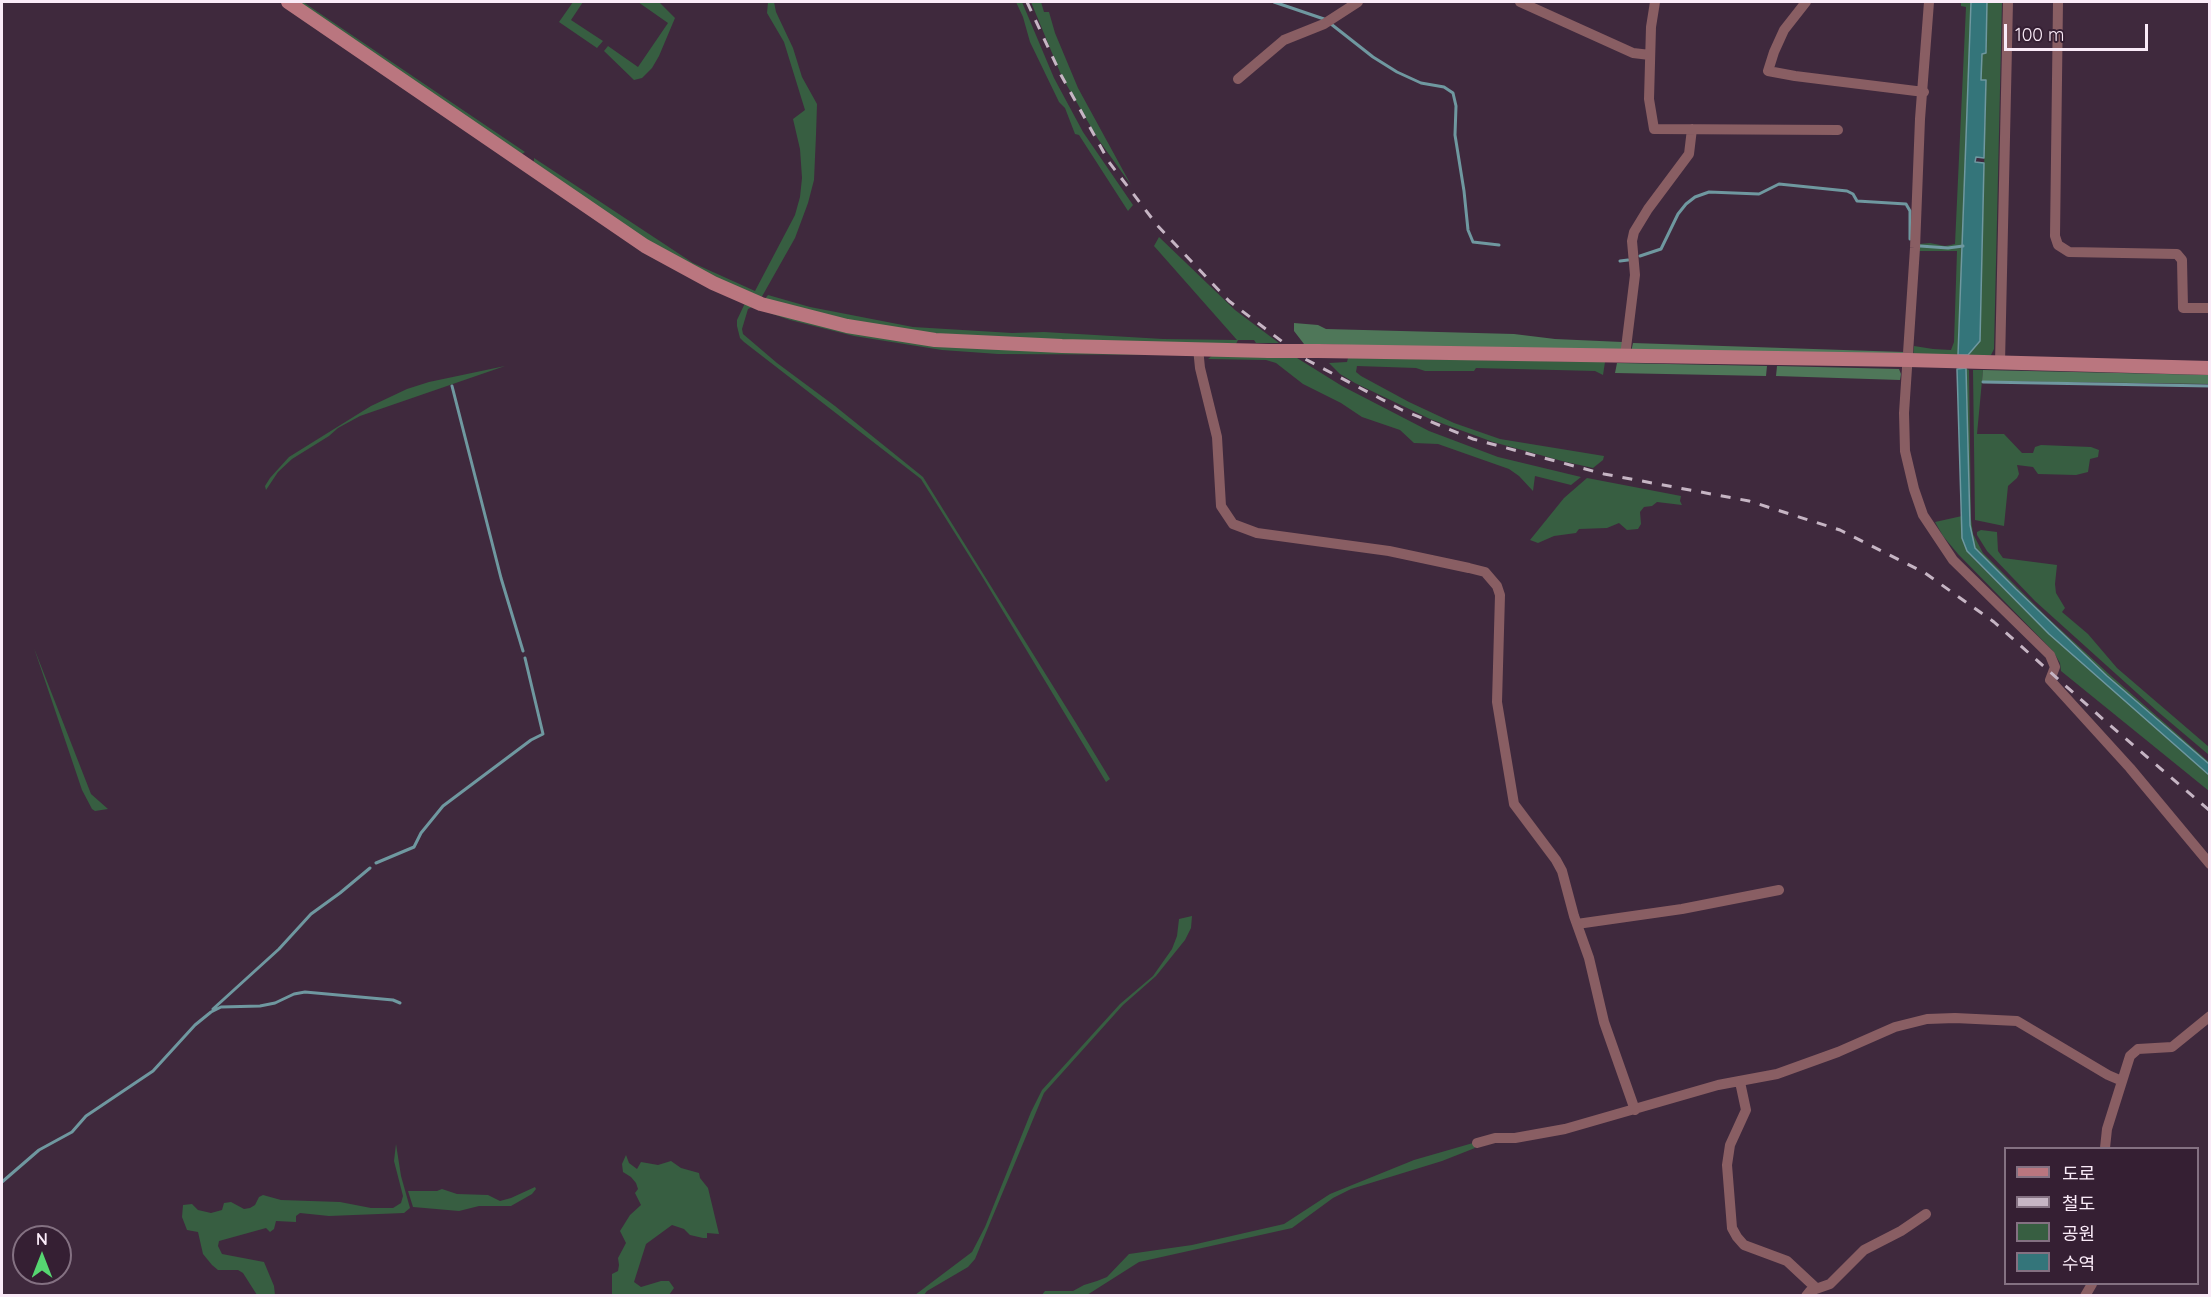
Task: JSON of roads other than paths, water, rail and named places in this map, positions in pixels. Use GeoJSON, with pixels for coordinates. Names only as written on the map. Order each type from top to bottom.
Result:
{"type":"FeatureCollection","features":[{"type":"Feature","properties":{"kind":"main road"},"geometry":{"type":"LineString","coordinates":[[288,2],[645,246],[713,283],[761,304],[847,326],[935,340],[1062,346],[1908,360],[2210,368]]}},
{"type":"Feature","properties":{"kind":"street"},"geometry":{"type":"LineString","coordinates":[[1238,79],[1284,40],[1324,24],[1358,2]]}},
{"type":"Feature","properties":{"kind":"street"},"geometry":{"type":"LineString","coordinates":[[1520,2],[1633,53],[1650,56]]}},
{"type":"Feature","properties":{"kind":"street"},"geometry":{"type":"LineString","coordinates":[[1655,2],[1649,99],[1654,129],[1838,130]]}},
{"type":"Feature","properties":{"kind":"street"},"geometry":{"type":"LineString","coordinates":[[1806,2],[1784,30],[1768,71],[1924,92]]}},
{"type":"Feature","properties":{"kind":"street"},"geometry":{"type":"LineString","coordinates":[[1929,2],[1924,92],[1920,119],[1915,248],[1904,413],[1905,451],[1914,489],[1923,515],[1953,560],[2050,655],[2055,667],[2050,680],[2130,768],[2210,864]]}},
{"type":"Feature","properties":{"kind":"street"},"geometry":{"type":"LineString","coordinates":[[2000,363],[2008,2]]}},
{"type":"Feature","properties":{"kind":"street"},"geometry":{"type":"LineString","coordinates":[[2058,2],[2055,236],[2058,245],[2069,252],[2177,254],[2182,260],[2183,308],[2210,308]]}},
{"type":"Feature","properties":{"kind":"street"},"geometry":{"type":"LineString","coordinates":[[1624,356],[1635,275],[1632,241],[1648,209],[1689,154],[1692,129]]}},
{"type":"Feature","properties":{"kind":"street"},"geometry":{"type":"LineString","coordinates":[[1198,348],[1200,368],[1217,437],[1221,506],[1233,524],[1257,532],[1389,551],[1469,568],[1485,572],[1497,586],[1500,595],[1497,702],[1514,804],[1556,860],[1562,872],[1576,924],[1589,958],[1604,1022],[1635,1110]]}},
{"type":"Feature","properties":{"kind":"street"},"geometry":{"type":"LineString","coordinates":[[1576,924],[1682,909],[1779,890]]}},
{"type":"Feature","properties":{"kind":"street"},"geometry":{"type":"LineString","coordinates":[[2105,1147],[2107,1129],[2126,1063],[2134,1052],[2138,1049],[2172,1047],[2210,1016]]}},
{"type":"Feature","properties":{"kind":"street"},"geometry":{"type":"LineString","coordinates":[[1477,1143],[1495,1138],[1515,1138],[1565,1129],[1718,1085],[1777,1074],[1910,1022],[1946,1018],[2017,1021],[2122,1081]]}},
{"type":"Feature","properties":{"kind":"street"},"geometry":{"type":"LineString","coordinates":[[1740,1082],[1746,1110],[1730,1145],[1727,1166],[1732,1228],[1744,1245],[1787,1261],[1816,1288]]}},
{"type":"Feature","properties":{"kind":"street"},"geometry":{"type":"LineString","coordinates":[[1806,1296],[1816,1288],[1830,1284],[1864,1251],[1926,1214]]}},
{"type":"Feature","properties":{"kind":"water"},"geometry":{"type":"Polygon","coordinates":[[[1971,2],[1987,2],[1986,53],[1982,54],[1981,80],[1986,80],[1984,158],[1976,157],[1975,162],[1984,163],[1980,341],[1968,355],[1958,355],[1971,2]]]}},
{"type":"Feature","properties":{"kind":"water"},"geometry":{"type":"Polygon","coordinates":[[[1966,368],[1970,525],[1975,548],[2107,676],[2209,764],[2209,775],[2049,634],[1967,551],[1962,538],[1957,369],[1966,368]]]}},
{"type":"Feature","properties":{"kind":"waterway"},"geometry":{"type":"LineString","coordinates":[[1274,2],[1324,19]]}},
{"type":"Feature","properties":{"kind":"waterway"},"geometry":{"type":"LineString","coordinates":[[1331,24],[1373,57],[1397,72],[1421,83],[1444,87],[1453,93],[1456,106],[1455,135],[1468,230],[1473,242],[1499,245]]}},
{"type":"Feature","properties":{"kind":"waterway"},"geometry":{"type":"LineString","coordinates":[[1640,256],[1661,249],[1678,214],[1695,197],[1709,192],[1759,194],[1779,184],[1847,191],[1853,194],[1857,201],[1906,204],[1910,211],[1910,239]]}},
{"type":"Feature","properties":{"kind":"waterway"},"geometry":{"type":"LineString","coordinates":[[1920,246],[1948,248],[1963,246]]}},
{"type":"Feature","properties":{"kind":"waterway"},"geometry":{"type":"LineString","coordinates":[[1620,261],[1628,260]]}},
{"type":"Feature","properties":{"kind":"waterway"},"geometry":{"type":"LineString","coordinates":[[1983,382],[2210,386]]}},
{"type":"Feature","properties":{"kind":"waterway"},"geometry":{"type":"LineString","coordinates":[[452,386],[501,578],[523,651]]}},
{"type":"Feature","properties":{"kind":"waterway"},"geometry":{"type":"LineString","coordinates":[[376,863],[414,847],[421,833],[443,806],[531,740],[543,734],[525,658]]}},
{"type":"Feature","properties":{"kind":"waterway"},"geometry":{"type":"LineString","coordinates":[[213,1009],[279,949],[311,914],[370,868]]}},
{"type":"Feature","properties":{"kind":"waterway"},"geometry":{"type":"LineString","coordinates":[[2,1182],[39,1150],[72,1132],[86,1116],[153,1071],[195,1025],[221,1007],[260,1006],[305,992],[393,1000],[400,1003]]}},
{"type":"Feature","properties":{"kind":"railway"},"geometry":{"type":"LineString","coordinates":[[1027,2],[1061,75],[1109,162],[1157,225],[1229,301],[1305,359],[1402,410],[1473,439],[1604,474],[1749,501],[1840,530],[1925,573],[1994,622],[2210,811]]}}]}
